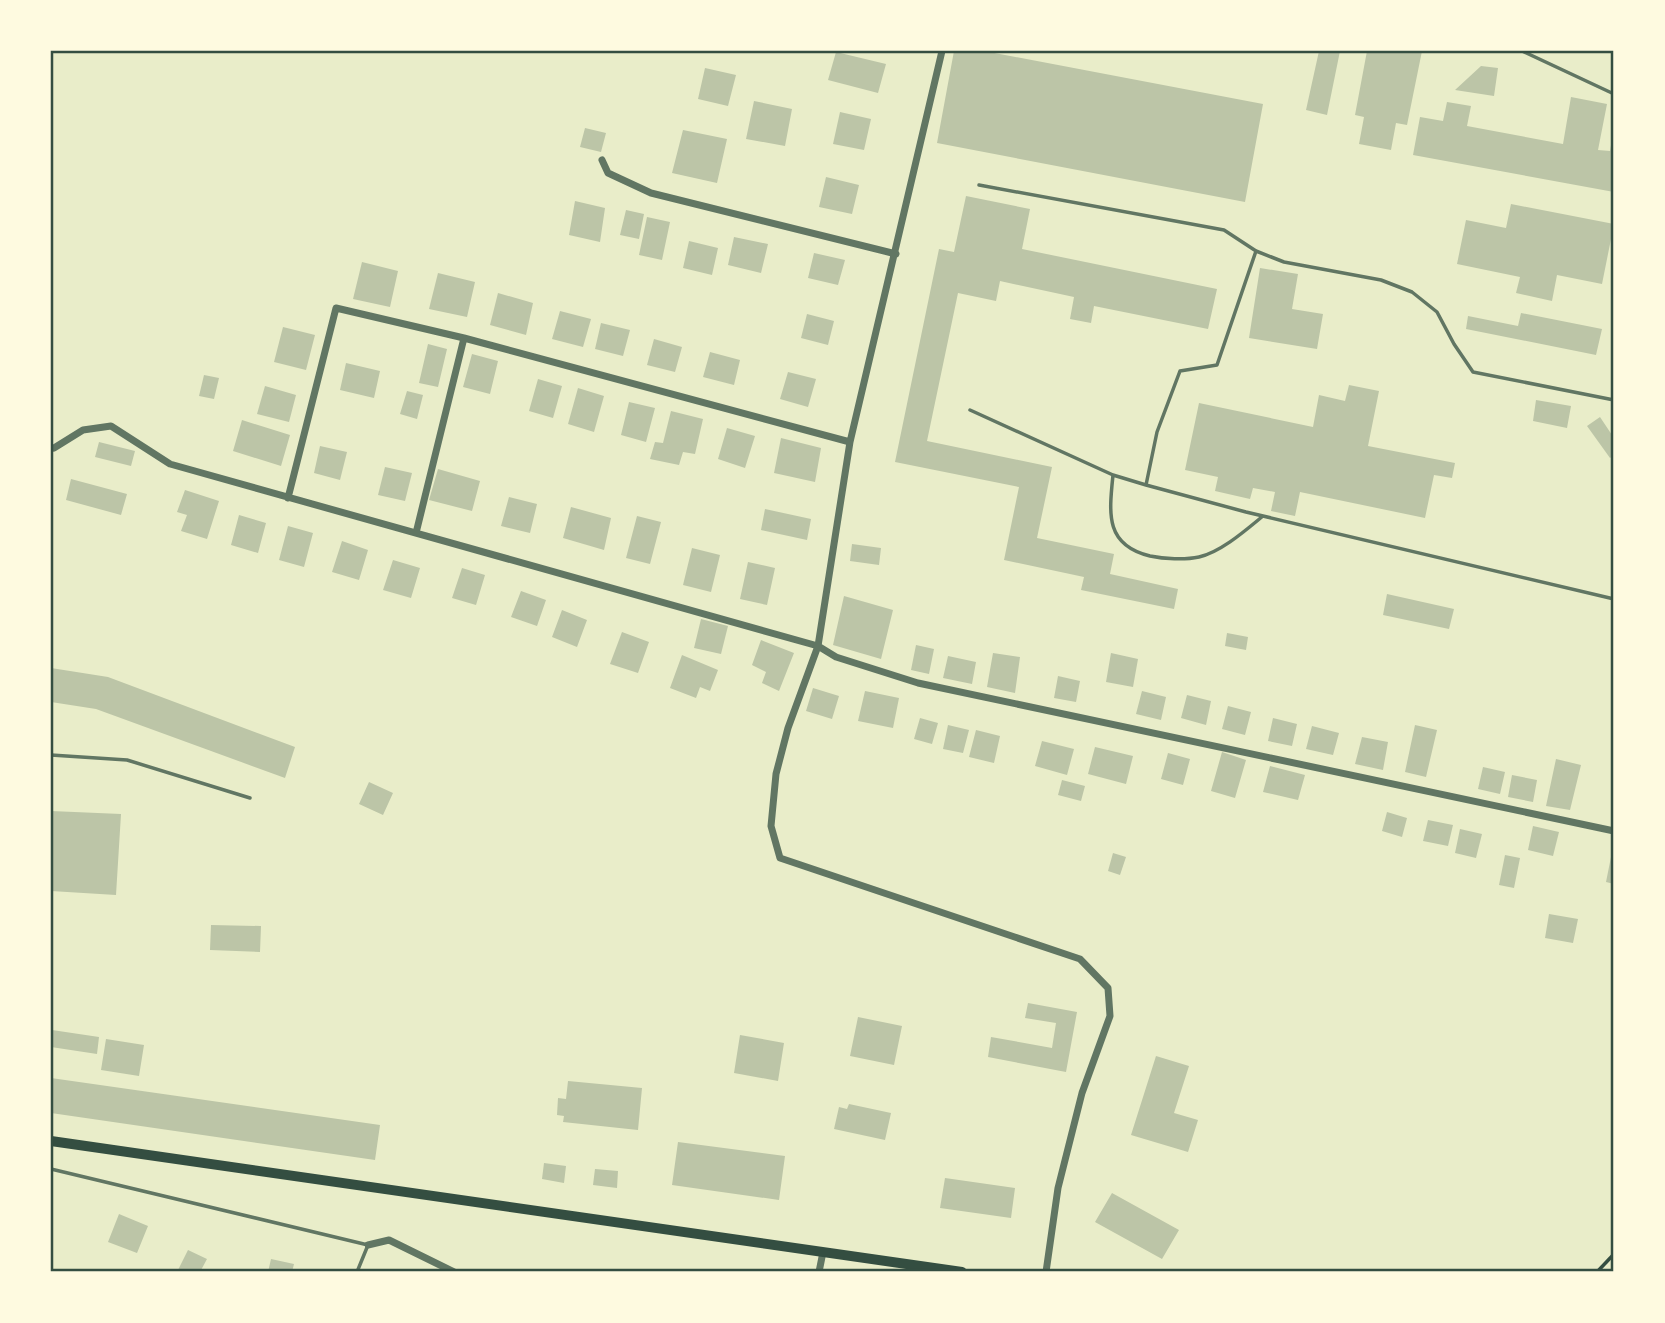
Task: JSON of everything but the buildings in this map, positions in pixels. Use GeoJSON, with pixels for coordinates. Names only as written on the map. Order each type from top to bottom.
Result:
{"type":"FeatureCollection","features":[{"type":"Feature","properties":{"kind":"main road"},"geometry":{"type":"LineString","coordinates":[[51,1141],[962,1272]]}},
{"type":"Feature","properties":{"kind":"street"},"geometry":{"type":"LineString","coordinates":[[942,51],[850,442],[818,646],[788,727],[776,774],[771,826],[780,858],[1080,959],[1108,988],[1110,1016],[1082,1093],[1058,1188],[1046,1272]]}},
{"type":"Feature","properties":{"kind":"street"},"geometry":{"type":"LineString","coordinates":[[602,160],[608,173],[651,193],[896,254]]}},
{"type":"Feature","properties":{"kind":"street"},"geometry":{"type":"LineString","coordinates":[[288,498],[336,308],[464,338],[850,442]]}},
{"type":"Feature","properties":{"kind":"street"},"geometry":{"type":"LineString","coordinates":[[416,533],[464,338]]}},
{"type":"Feature","properties":{"kind":"street"},"geometry":{"type":"LineString","coordinates":[[54,448],[83,430],[111,426],[170,464],[818,646],[836,657],[918,683],[1614,831]]}},
{"type":"Feature","properties":{"kind":"street"},"geometry":{"type":"LineString","coordinates":[[368,1245],[389,1240],[454,1272]]}},
{"type":"Feature","properties":{"kind":"street"},"geometry":{"type":"LineString","coordinates":[[818,1272],[823,1252]]}},
{"type":"Feature","properties":{"kind":"lane"},"geometry":{"type":"LineString","coordinates":[[1522,51],[1614,94]]}},
{"type":"Feature","properties":{"kind":"lane"},"geometry":{"type":"LineString","coordinates":[[979,185],[1224,230],[1256,251],[1284,262],[1381,280],[1412,292],[1437,312],[1473,372],[1614,401]]}},
{"type":"Feature","properties":{"kind":"lane"},"geometry":{"type":"LineString","coordinates":[[1146,485],[1157,432],[1180,371],[1217,365],[1256,251]]}},
{"type":"Feature","properties":{"kind":"lane"},"geometry":{"type":"LineString","coordinates":[[970,410],[1113,475],[1146,485],[1264,516],[1614,599]]}},
{"type":"Feature","properties":{"kind":"lane"},"geometry":{"type":"LineString","coordinates":[[1113,475],[1109,512],[1118,541],[1135,552],[1161,558],[1200,557],[1235,539],[1264,516]]}},
{"type":"Feature","properties":{"kind":"lane"},"geometry":{"type":"LineString","coordinates":[[51,755],[127,760],[250,798]]}},
{"type":"Feature","properties":{"kind":"lane"},"geometry":{"type":"LineString","coordinates":[[51,1169],[368,1245],[358,1272]]}},
{"type":"Feature","properties":{"kind":"path"},"geometry":{"type":"LineString","coordinates":[[1597,1272],[1614,1254]]}}]}
